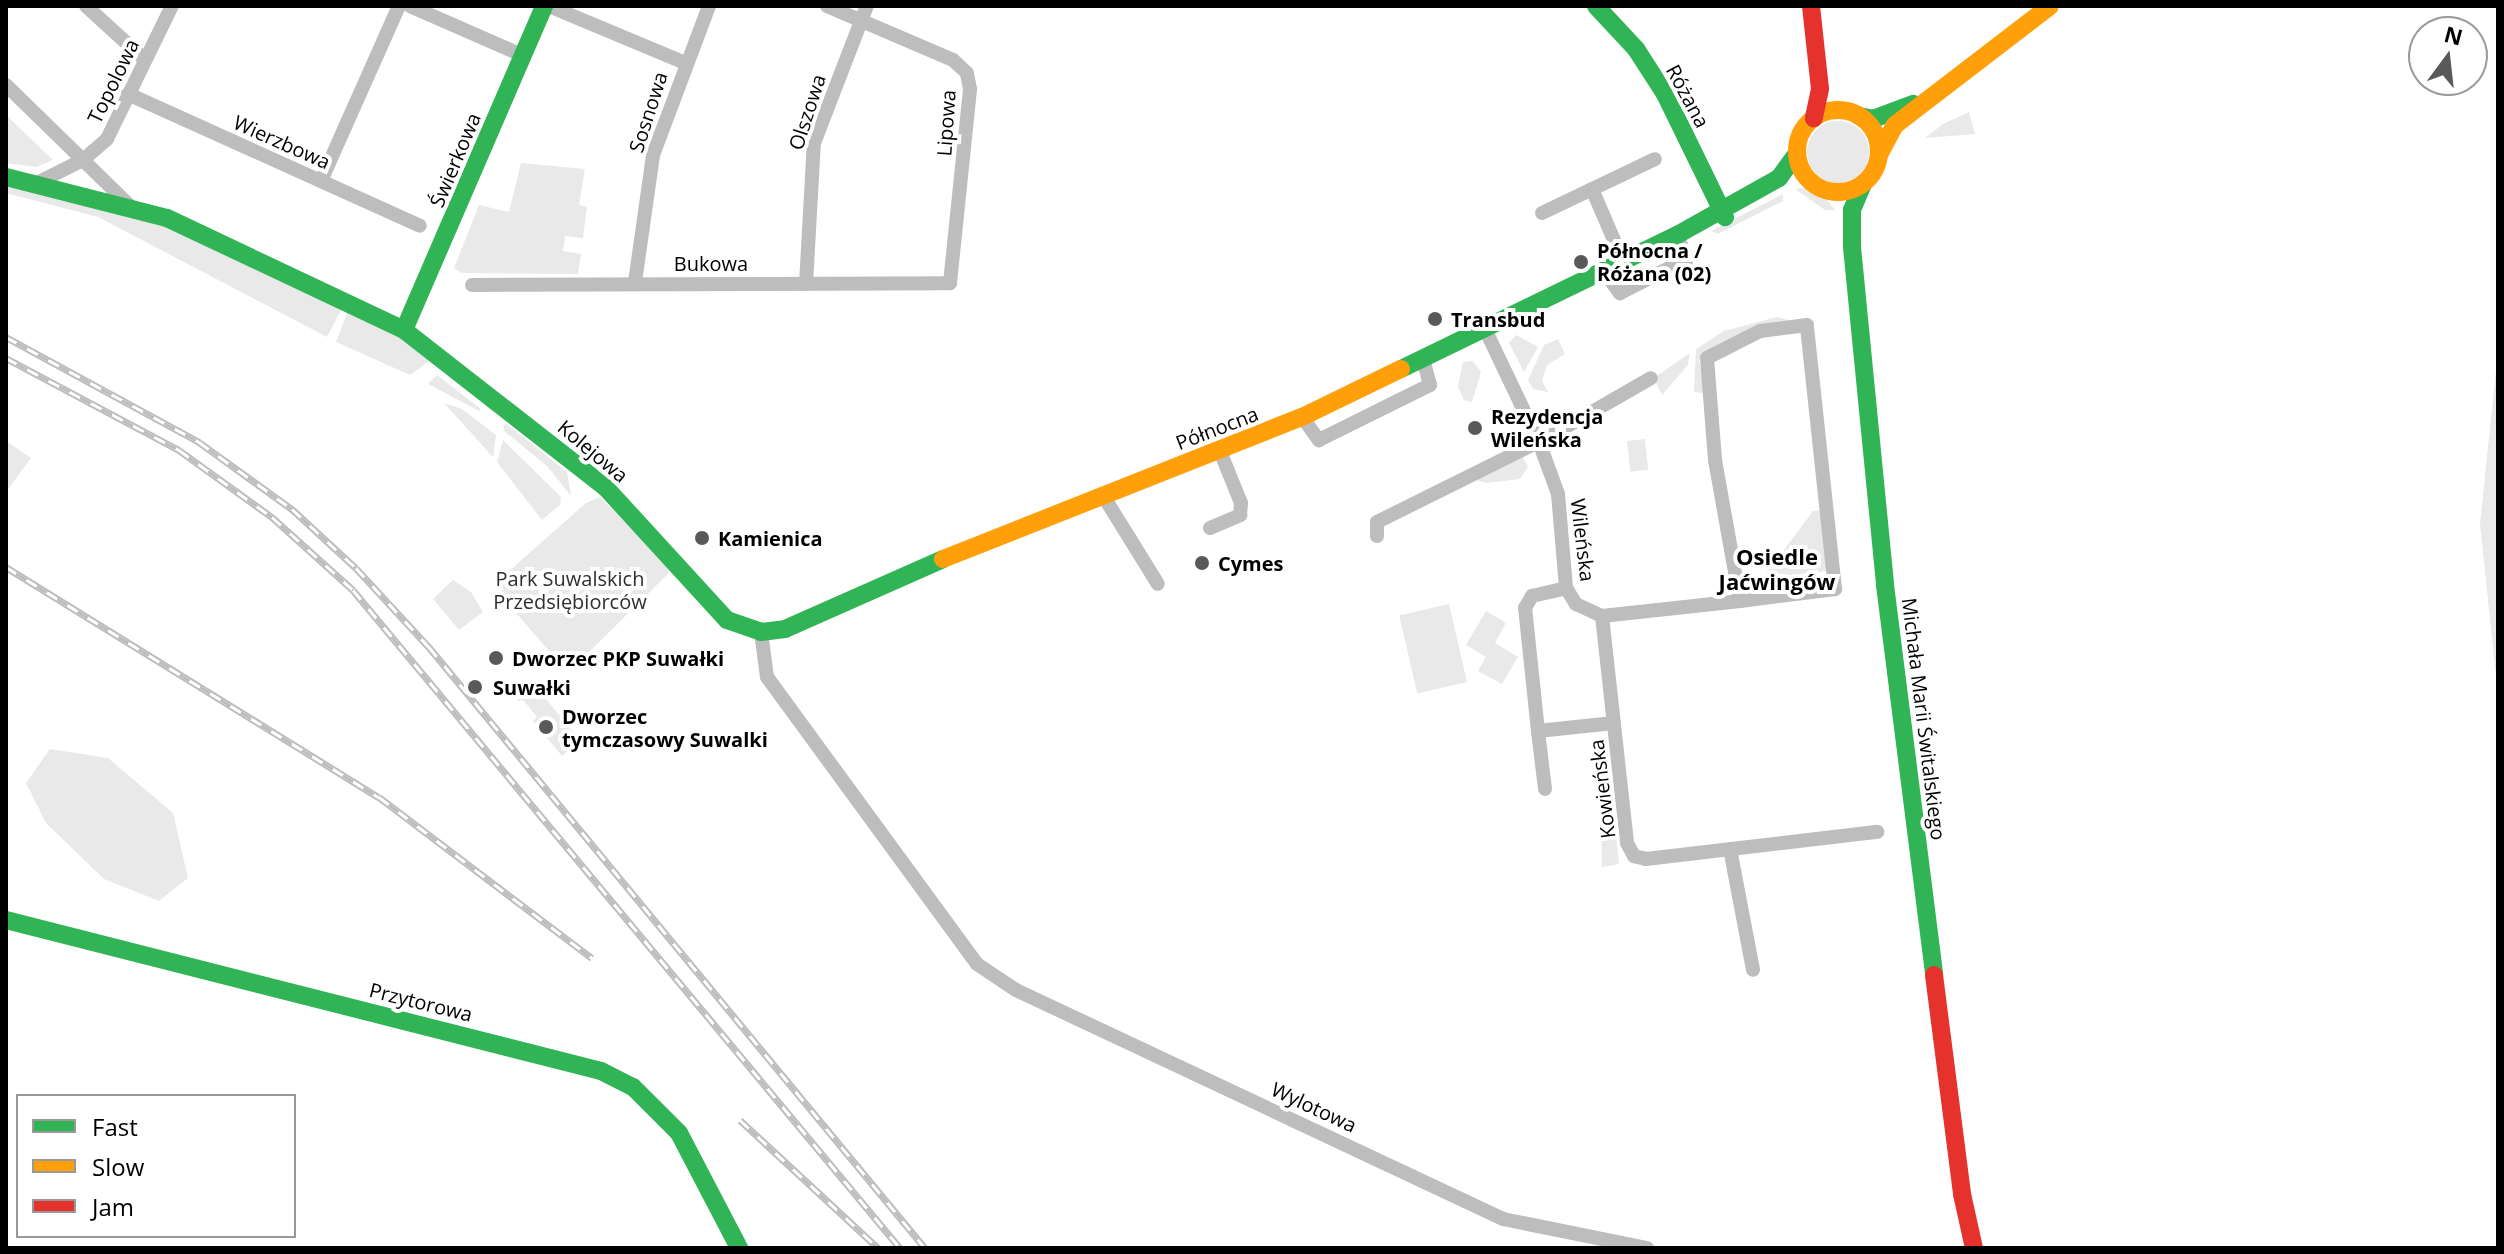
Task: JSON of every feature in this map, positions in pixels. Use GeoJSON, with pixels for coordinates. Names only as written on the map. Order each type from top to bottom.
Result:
{"type":"FeatureCollection","features":[{"type":"Feature","properties":{"kind":"street"},"geometry":{"type":"LineString","coordinates":[[86,6],[144,59]]}},
{"type":"Feature","properties":{"kind":"street","name":"Topolowa"},"geometry":{"type":"LineString","coordinates":[[35,184],[83,160],[107,139],[172,6]]}},
{"type":"Feature","properties":{"kind":"street"},"geometry":{"type":"LineString","coordinates":[[321,181],[399,6]]}},
{"type":"Feature","properties":{"kind":"street"},"geometry":{"type":"LineString","coordinates":[[410,6],[524,56]]}},
{"type":"Feature","properties":{"kind":"street"},"geometry":{"type":"LineString","coordinates":[[547,6],[685,63]]}},
{"type":"Feature","properties":{"kind":"street","name":"Świerkowa"},"geometry":{"type":"LineString","coordinates":[[404,330],[547,6]]}},
{"type":"Feature","properties":{"kind":"street","name":"Sosnowa"},"geometry":{"type":"LineString","coordinates":[[635,282],[653,155],[685,63],[709,6]]}},
{"type":"Feature","properties":{"kind":"street","name":"Lipowa"},"geometry":{"type":"LineString","coordinates":[[827,6],[953,60],[967,73],[970,89],[950,283]]}},
{"type":"Feature","properties":{"kind":"street","name":"Olszowa"},"geometry":{"type":"LineString","coordinates":[[806,284],[814,143],[867,6]]}},
{"type":"Feature","properties":{"kind":"street","name":"Różana"},"geometry":{"type":"LineString","coordinates":[[1596,6],[1636,49],[1665,94],[1723,213]]}},
{"type":"Feature","properties":{"kind":"street"},"geometry":{"type":"LineString","coordinates":[[1811,6],[1820,63],[1819,104],[1814,118],[1800,136],[1797,153],[1817,186],[1844,192],[1863,184],[1891,129],[2050,6]]}},
{"type":"Feature","properties":{"kind":"street"},"geometry":{"type":"LineString","coordinates":[[1820,63],[1836,101],[1875,133],[1879,156]]}},
{"type":"Feature","properties":{"kind":"street"},"geometry":{"type":"LineString","coordinates":[[6,85],[130,206]]}},
{"type":"Feature","properties":{"kind":"street","name":"Wierzbowa"},"geometry":{"type":"LineString","coordinates":[[128,94],[420,226]]}},
{"type":"Feature","properties":{"kind":"street"},"geometry":{"type":"LineString","coordinates":[[1814,118],[1853,113],[1884,116],[1934,96]]}},
{"type":"Feature","properties":{"kind":"street","name":"Północna"},"geometry":{"type":"LineString","coordinates":[[1723,213],[1784,175],[1797,153]]}},
{"type":"Feature","properties":{"kind":"street"},"geometry":{"type":"LineString","coordinates":[[1542,213],[1655,159]]}},
{"type":"Feature","properties":{"kind":"street","name":"Kolejowa"},"geometry":{"type":"LineString","coordinates":[[6,177],[130,206],[189,228],[404,330],[606,488],[727,620],[761,632]]}},
{"type":"Feature","properties":{"kind":"street","name":"Michała Marii Świtalskiego"},"geometry":{"type":"LineString","coordinates":[[1863,184],[1852,210],[1852,247],[1885,585],[1962,1194],[1974,1248]]}},
{"type":"Feature","properties":{"kind":"street","name":"Północna"},"geometry":{"type":"LineString","coordinates":[[761,632],[785,629],[864,590],[1302,417],[1723,213],[1785,188],[1817,186]]}},
{"type":"Feature","properties":{"kind":"street","name":"Michała Marii Świtalskiego"},"geometry":{"type":"LineString","coordinates":[[1817,186],[1835,199],[1852,247]]}},
{"type":"Feature","properties":{"kind":"street"},"geometry":{"type":"LineString","coordinates":[[1592,189],[1623,261]]}},
{"type":"Feature","properties":{"kind":"street"},"geometry":{"type":"LineString","coordinates":[[1603,270],[1620,293],[1687,259],[1677,235]]}},
{"type":"Feature","properties":{"kind":"street","name":"Bukowa"},"geometry":{"type":"LineString","coordinates":[[472,285],[950,283]]}},
{"type":"Feature","properties":{"kind":"street"},"geometry":{"type":"LineString","coordinates":[[1602,616],[1740,601],[1835,589],[1807,325],[1760,331],[1707,358],[1715,460],[1740,601]]}},
{"type":"Feature","properties":{"kind":"street","name":"Wileńska"},"geometry":{"type":"LineString","coordinates":[[1485,329],[1539,442],[1558,494],[1566,588],[1576,604],[1602,616]]}},
{"type":"Feature","properties":{"kind":"street"},"geometry":{"type":"LineString","coordinates":[[1302,417],[1319,440],[1430,385],[1423,358]]}},
{"type":"Feature","properties":{"kind":"street"},"geometry":{"type":"LineString","coordinates":[[1377,536],[1377,522],[1539,442],[1651,378]]}},
{"type":"Feature","properties":{"kind":"street"},"geometry":{"type":"LineString","coordinates":[[1210,528],[1240,515],[1241,503],[1220,451]]}},
{"type":"Feature","properties":{"kind":"street"},"geometry":{"type":"LineString","coordinates":[[1104,497],[1158,584]]}},
{"type":"Feature","properties":{"kind":"street"},"geometry":{"type":"LineString","coordinates":[[1545,789],[1525,608],[1532,596],[1566,588]]}},
{"type":"Feature","properties":{"kind":"street","name":"Kowieńska"},"geometry":{"type":"LineString","coordinates":[[1602,616],[1627,843],[1634,856],[1646,859],[1877,832]]}},
{"type":"Feature","properties":{"kind":"street","name":"Wylotowa"},"geometry":{"type":"LineString","coordinates":[[761,632],[767,677],[977,964],[1016,990],[1503,1219],[1647,1248]]}},
{"type":"Feature","properties":{"kind":"street"},"geometry":{"type":"LineString","coordinates":[[1538,731],[1614,723]]}},
{"type":"Feature","properties":{"kind":"street"},"geometry":{"type":"LineString","coordinates":[[1730,849],[1753,970]]}},
{"type":"Feature","properties":{"kind":"street","name":"Przytorowa"},"geometry":{"type":"LineString","coordinates":[[6,920],[601,1071],[633,1087],[679,1133],[739,1248]]}},
{"type":"Feature","properties":{"kind":"street","name":"Michała Marii Świtalskiego"},"geometry":{"type":"LineString","coordinates":[[1962,1194],[1963,1248]]}},
{"type":"Feature","properties":{"kind":"green space"},"geometry":{"type":"Polygon","coordinates":[[[1969,112],[1975,134],[1925,138],[1943,124],[1969,112]]]}},
{"type":"Feature","properties":{"kind":"green space"},"geometry":{"type":"Polygon","coordinates":[[[6,115],[53,160],[36,167],[6,163],[6,115]]]}},
{"type":"Feature","properties":{"kind":"green space"},"geometry":{"type":"Polygon","coordinates":[[[1838,121],[1850,123],[1860,130],[1867,140],[1867,164],[1860,174],[1850,181],[1838,183],[1826,181],[1816,174],[1809,164],[1807,152],[1809,140],[1816,130],[1826,123],[1838,121]]]}},
{"type":"Feature","properties":{"kind":"green space"},"geometry":{"type":"Polygon","coordinates":[[[521,163],[585,169],[579,205],[587,207],[583,238],[565,236],[563,251],[581,254],[578,274],[462,273],[454,268],[479,205],[509,212],[521,163]]]}},
{"type":"Feature","properties":{"kind":"green space"},"geometry":{"type":"Polygon","coordinates":[[[6,185],[158,223],[342,308],[327,337],[98,217],[6,193],[6,185]]]}},
{"type":"Feature","properties":{"kind":"green space"},"geometry":{"type":"Polygon","coordinates":[[[1803,188],[1823,195],[1835,210],[1825,210],[1795,189],[1803,188]]]}},
{"type":"Feature","properties":{"kind":"green space"},"geometry":{"type":"Polygon","coordinates":[[[1783,194],[1783,201],[1718,234],[1711,231],[1783,194]]]}},
{"type":"Feature","properties":{"kind":"green space"},"geometry":{"type":"Polygon","coordinates":[[[348,311],[385,328],[432,359],[410,375],[336,342],[348,311]]]}},
{"type":"Feature","properties":{"kind":"green space"},"geometry":{"type":"Polygon","coordinates":[[[1777,317],[1799,323],[1699,360],[1704,393],[1694,392],[1696,349],[1724,331],[1777,317]]]}},
{"type":"Feature","properties":{"kind":"green space"},"geometry":{"type":"Polygon","coordinates":[[[1516,335],[1538,347],[1524,372],[1509,343],[1516,335]]]}},
{"type":"Feature","properties":{"kind":"green space"},"geometry":{"type":"Polygon","coordinates":[[[1558,339],[1565,354],[1547,365],[1542,381],[1548,392],[1533,389],[1528,380],[1544,345],[1558,339]]]}},
{"type":"Feature","properties":{"kind":"green space"},"geometry":{"type":"Polygon","coordinates":[[[2498,351],[2498,695],[2480,524],[2498,351]]]}},
{"type":"Feature","properties":{"kind":"green space"},"geometry":{"type":"Polygon","coordinates":[[[1690,353],[1688,365],[1662,395],[1654,378],[1690,353]]]}},
{"type":"Feature","properties":{"kind":"green space"},"geometry":{"type":"Polygon","coordinates":[[[1473,361],[1481,372],[1472,402],[1464,400],[1458,387],[1463,362],[1473,361]]]}},
{"type":"Feature","properties":{"kind":"green space"},"geometry":{"type":"Polygon","coordinates":[[[437,375],[481,409],[479,411],[428,384],[437,375]]]}},
{"type":"Feature","properties":{"kind":"green space"},"geometry":{"type":"Polygon","coordinates":[[[444,403],[462,409],[496,435],[493,457],[444,403]]]}},
{"type":"Feature","properties":{"kind":"green space"},"geometry":{"type":"Polygon","coordinates":[[[505,423],[567,472],[571,496],[548,467],[503,430],[505,423]]]}},
{"type":"Feature","properties":{"kind":"green space"},"geometry":{"type":"Polygon","coordinates":[[[1645,439],[1648,470],[1630,472],[1627,441],[1645,439]]]}},
{"type":"Feature","properties":{"kind":"green space"},"geometry":{"type":"Polygon","coordinates":[[[503,440],[561,497],[560,505],[542,520],[497,462],[503,440]]]}},
{"type":"Feature","properties":{"kind":"green space"},"geometry":{"type":"Polygon","coordinates":[[[6,441],[31,458],[6,492],[6,441]]]}},
{"type":"Feature","properties":{"kind":"green space"},"geometry":{"type":"Polygon","coordinates":[[[1521,454],[1528,467],[1520,479],[1486,483],[1472,479],[1521,454]]]}},
{"type":"Feature","properties":{"kind":"green space","name":"Park Suwalskich Przedsiębiorców"},"geometry":{"type":"Polygon","coordinates":[[[600,497],[669,566],[668,574],[578,663],[563,667],[503,598],[500,579],[586,503],[600,497]]]}},
{"type":"Feature","properties":{"kind":"green space"},"geometry":{"type":"Polygon","coordinates":[[[1821,510],[1827,571],[1763,578],[1813,511],[1821,510]]]}},
{"type":"Feature","properties":{"kind":"green space"},"geometry":{"type":"Polygon","coordinates":[[[453,580],[471,592],[483,612],[459,630],[433,599],[453,580]]]}},
{"type":"Feature","properties":{"kind":"green space"},"geometry":{"type":"Polygon","coordinates":[[[1449,604],[1467,682],[1417,693],[1399,615],[1449,604]]]}},
{"type":"Feature","properties":{"kind":"green space"},"geometry":{"type":"Polygon","coordinates":[[[1486,611],[1506,623],[1495,643],[1518,657],[1502,684],[1478,671],[1486,657],[1466,645],[1486,611]]]}},
{"type":"Feature","properties":{"kind":"green space"},"geometry":{"type":"Polygon","coordinates":[[[535,686],[580,740],[562,756],[533,721],[537,717],[523,700],[516,701],[535,686]]]}},
{"type":"Feature","properties":{"kind":"green space"},"geometry":{"type":"Polygon","coordinates":[[[50,749],[108,758],[173,813],[188,878],[159,901],[104,879],[46,823],[26,783],[50,749]]]}},
{"type":"Feature","properties":{"kind":"green space"},"geometry":{"type":"Polygon","coordinates":[[[1609,765],[1614,810],[1604,811],[1599,766],[1609,765]]]}},
{"type":"Feature","properties":{"kind":"green space"},"geometry":{"type":"Polygon","coordinates":[[[1614,814],[1619,864],[1602,867],[1601,815],[1614,814]]]}},
{"type":"Feature","properties":{"kind":"railway"},"geometry":{"type":"LineString","coordinates":[[6,337],[199,442],[292,509],[356,568],[429,647],[925,1248]]}},
{"type":"Feature","properties":{"kind":"railway"},"geometry":{"type":"LineString","coordinates":[[6,358],[179,450],[272,517],[353,590],[900,1248]]}},
{"type":"Feature","properties":{"kind":"railway"},"geometry":{"type":"LineString","coordinates":[[6,567],[379,797],[592,958]]}},
{"type":"Feature","properties":{"kind":"railway"},"geometry":{"type":"LineString","coordinates":[[740,1120],[878,1248]]}},
{"type":"Feature","properties":{"kind":"traffic: fast"},"geometry":{"type":"LineString","coordinates":[[404,330],[544,6]]}},
{"type":"Feature","properties":{"kind":"traffic: fast"},"geometry":{"type":"LineString","coordinates":[[1596,6],[1636,49],[1665,94],[1725,217]]}},
{"type":"Feature","properties":{"kind":"traffic: fast"},"geometry":{"type":"LineString","coordinates":[[1859,116],[1873,119],[1913,104]]}},
{"type":"Feature","properties":{"kind":"traffic: fast"},"geometry":{"type":"LineString","coordinates":[[1401,369],[1677,235],[1779,178],[1797,153]]}},
{"type":"Feature","properties":{"kind":"traffic: fast"},"geometry":{"type":"LineString","coordinates":[[6,177],[167,218],[404,330],[606,488],[727,620],[761,632],[785,629],[943,559]]}},
{"type":"Feature","properties":{"kind":"traffic: fast"},"geometry":{"type":"LineString","coordinates":[[1863,184],[1852,210],[1852,247],[1885,585],[1934,975]]}},
{"type":"Feature","properties":{"kind":"traffic: fast"},"geometry":{"type":"LineString","coordinates":[[6,920],[601,1071],[633,1087],[679,1133],[739,1248]]}},
{"type":"Feature","properties":{"kind":"traffic: slow"},"geometry":{"type":"LineString","coordinates":[[1880,153],[1895,125],[2050,6]]}},
{"type":"Feature","properties":{"kind":"traffic: slow"},"geometry":{"type":"LineString","coordinates":[[1838,110],[1854,113],[1867,122],[1876,135],[1879,151],[1876,167],[1867,180],[1854,189],[1838,192],[1822,189],[1809,180],[1800,167],[1797,151],[1800,135],[1809,122],[1822,113],[1838,110]]}},
{"type":"Feature","properties":{"kind":"traffic: slow"},"geometry":{"type":"LineString","coordinates":[[943,559],[1302,417],[1401,369]]}},
{"type":"Feature","properties":{"kind":"traffic: jam"},"geometry":{"type":"LineString","coordinates":[[1811,6],[1820,89],[1814,118]]}},
{"type":"Feature","properties":{"kind":"traffic: jam"},"geometry":{"type":"LineString","coordinates":[[1934,975],[1962,1194],[1974,1248]]}},
{"type":"Feature","properties":{"kind":"place","name":"Północna / Różana (02)"},"geometry":{"type":"Point","coordinates":[1581,262]}},
{"type":"Feature","properties":{"kind":"place","name":"Transbud"},"geometry":{"type":"Point","coordinates":[1435,319]}},
{"type":"Feature","properties":{"kind":"place","name":"Rezydencja Wileńska"},"geometry":{"type":"Point","coordinates":[1475,428]}},
{"type":"Feature","properties":{"kind":"place","name":"Kamienica"},"geometry":{"type":"Point","coordinates":[702,538]}},
{"type":"Feature","properties":{"kind":"place","name":"Cymes"},"geometry":{"type":"Point","coordinates":[1202,563]}},
{"type":"Feature","properties":{"kind":"place","name":"Dworzec PKP Suwałki"},"geometry":{"type":"Point","coordinates":[496,658]}},
{"type":"Feature","properties":{"kind":"place","name":"Suwałki"},"geometry":{"type":"Point","coordinates":[475,687]}},
{"type":"Feature","properties":{"kind":"place","name":"Dworzec tymczasowy Suwalki"},"geometry":{"type":"Point","coordinates":[546,727]}},
{"type":"Feature","properties":{"kind":"district","name":"Osiedle Jaćwingów"},"geometry":{"type":"Point","coordinates":[1777,568]}}]}
